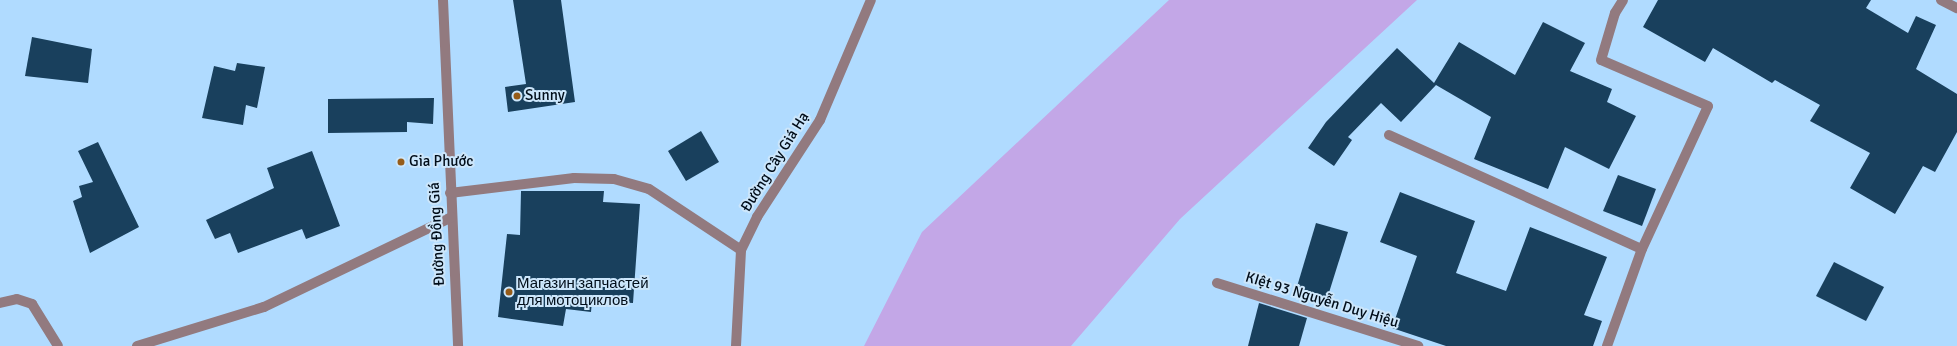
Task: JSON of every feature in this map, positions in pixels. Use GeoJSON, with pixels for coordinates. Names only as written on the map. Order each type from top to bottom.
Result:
{"type":"FeatureCollection","features":[{"type":"Feature","properties":{"kind":"street","name":"Đường Đồng Giá"},"geometry":{"type":"LineString","coordinates":[[443,0],[450,193],[458,346]]}},
{"type":"Feature","properties":{"kind":"street","name":"Đường Cây Giá Hạ"},"geometry":{"type":"LineString","coordinates":[[736,346],[741,250],[757,217],[820,120],[871,0]]}},
{"type":"Feature","properties":{"kind":"street"},"geometry":{"type":"LineString","coordinates":[[1607,346],[1642,249],[1708,106],[1601,60],[1615,12],[1623,0]]}},
{"type":"Feature","properties":{"kind":"street"},"geometry":{"type":"LineString","coordinates":[[1941,0],[1957,8]]}},
{"type":"Feature","properties":{"kind":"street"},"geometry":{"type":"LineString","coordinates":[[1389,135],[1642,249]]}},
{"type":"Feature","properties":{"kind":"street"},"geometry":{"type":"LineString","coordinates":[[450,193],[574,178],[614,179],[649,189],[741,250]]}},
{"type":"Feature","properties":{"kind":"street"},"geometry":{"type":"LineString","coordinates":[[137,346],[264,307],[452,217]]}},
{"type":"Feature","properties":{"kind":"street","name":"KIệt 93 Nguyễn Duy Hiệu"},"geometry":{"type":"LineString","coordinates":[[1217,283],[1418,346]]}},
{"type":"Feature","properties":{"kind":"street"},"geometry":{"type":"LineString","coordinates":[[0,302],[17,299],[32,304],[58,346]]}},
{"type":"Feature","properties":{"kind":"shaded area"},"geometry":{"type":"Polygon","coordinates":[[[1169,0],[1417,0],[1180,219],[1071,346],[864,346],[922,232],[1169,0]]]}},
{"type":"Feature","properties":{"kind":"building"},"geometry":{"type":"Polygon","coordinates":[[[513,0],[561,0],[575,102],[508,112],[505,87],[526,84],[513,0]]]}},
{"type":"Feature","properties":{"kind":"building"},"geometry":{"type":"Polygon","coordinates":[[[1658,0],[1871,0],[1866,8],[1908,33],[1916,16],[1936,25],[1916,69],[1957,94],[1957,132],[1935,172],[1923,166],[1895,214],[1850,188],[1870,153],[1810,121],[1820,105],[1775,80],[1772,83],[1713,48],[1705,62],[1643,27],[1658,0]]]}},
{"type":"Feature","properties":{"kind":"building"},"geometry":{"type":"Polygon","coordinates":[[[1543,22],[1585,43],[1570,71],[1612,89],[1607,102],[1636,116],[1609,169],[1565,147],[1548,189],[1474,159],[1491,117],[1436,85],[1401,122],[1381,103],[1348,137],[1352,140],[1334,166],[1308,148],[1326,122],[1397,48],[1434,83],[1459,42],[1515,75],[1543,22]]]}},
{"type":"Feature","properties":{"kind":"building"},"geometry":{"type":"Polygon","coordinates":[[[32,37],[92,49],[88,83],[25,76],[32,37]]]}},
{"type":"Feature","properties":{"kind":"building"},"geometry":{"type":"Polygon","coordinates":[[[237,63],[265,67],[257,108],[246,105],[243,125],[202,118],[214,66],[235,71],[237,63]]]}},
{"type":"Feature","properties":{"kind":"building"},"geometry":{"type":"Polygon","coordinates":[[[434,98],[433,124],[407,122],[407,132],[328,133],[328,99],[434,98]]]}},
{"type":"Feature","properties":{"kind":"building"},"geometry":{"type":"Polygon","coordinates":[[[701,131],[719,162],[686,181],[668,151],[701,131]]]}},
{"type":"Feature","properties":{"kind":"building"},"geometry":{"type":"Polygon","coordinates":[[[98,142],[139,227],[90,253],[73,201],[82,197],[79,186],[93,182],[78,151],[98,142]]]}},
{"type":"Feature","properties":{"kind":"building"},"geometry":{"type":"Polygon","coordinates":[[[312,151],[340,226],[306,239],[302,229],[238,253],[230,233],[215,239],[206,220],[274,188],[267,168],[312,151]]]}},
{"type":"Feature","properties":{"kind":"building"},"geometry":{"type":"Polygon","coordinates":[[[1618,175],[1656,189],[1642,226],[1603,211],[1618,175]]]}},
{"type":"Feature","properties":{"kind":"building"},"geometry":{"type":"Polygon","coordinates":[[[521,191],[604,191],[603,202],[640,204],[633,303],[592,301],[591,312],[566,309],[563,326],[498,317],[507,234],[520,235],[521,191]]]}},
{"type":"Feature","properties":{"kind":"building"},"geometry":{"type":"Polygon","coordinates":[[[1400,192],[1475,221],[1456,273],[1506,291],[1530,227],[1607,257],[1584,315],[1602,321],[1593,346],[1446,346],[1392,328],[1417,256],[1380,242],[1400,192]]]}},
{"type":"Feature","properties":{"kind":"building"},"geometry":{"type":"Polygon","coordinates":[[[1316,223],[1348,232],[1327,299],[1296,290],[1316,223]]]}},
{"type":"Feature","properties":{"kind":"building"},"geometry":{"type":"Polygon","coordinates":[[[1834,262],[1884,287],[1866,321],[1816,296],[1834,262]]]}},
{"type":"Feature","properties":{"kind":"building"},"geometry":{"type":"Polygon","coordinates":[[[1259,303],[1307,318],[1299,346],[1248,346],[1259,303]]]}},
{"type":"Feature","properties":{"kind":"place","name":"Sunny"},"geometry":{"type":"Point","coordinates":[517,96]}},
{"type":"Feature","properties":{"kind":"place","name":"Gia Phước"},"geometry":{"type":"Point","coordinates":[401,162]}},
{"type":"Feature","properties":{"kind":"place","name":"Магазин запчастей для мотоциклов"},"geometry":{"type":"Point","coordinates":[509,292]}}]}
